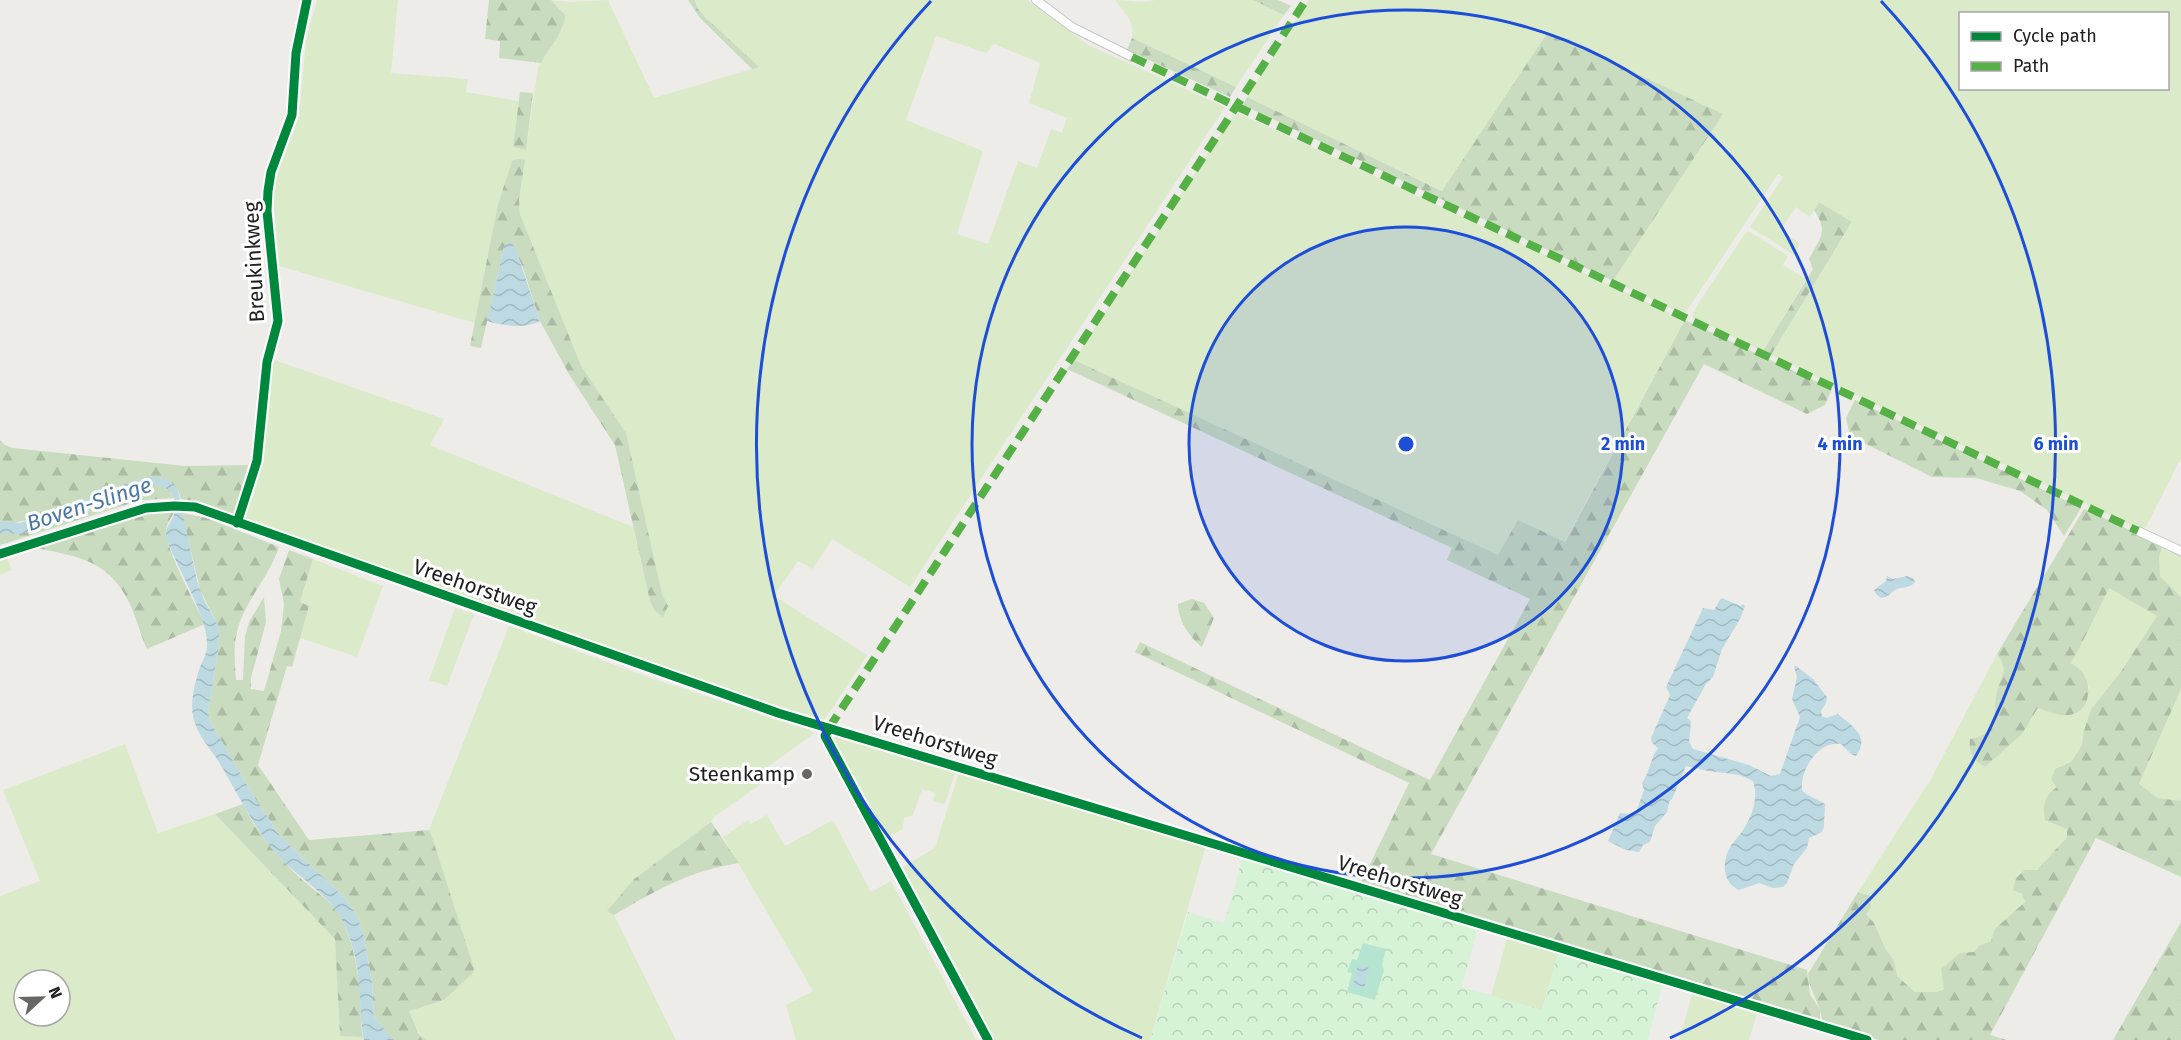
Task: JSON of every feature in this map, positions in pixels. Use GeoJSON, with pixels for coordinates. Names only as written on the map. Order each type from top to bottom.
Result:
{"type":"FeatureCollection","features":[{"type":"Feature","properties":{"kind":"street","name":"Breukinkweg"},"geometry":{"type":"LineString","coordinates":[[237,523],[257,461],[267,362],[278,321],[267,211],[268,191],[271,171],[292,115],[296,53],[307,0]]}},
{"type":"Feature","properties":{"kind":"street"},"geometry":{"type":"LineString","coordinates":[[1036,0],[1072,27],[1132,57]]}},
{"type":"Feature","properties":{"kind":"street","name":"Vreehorstweg"},"geometry":{"type":"LineString","coordinates":[[0,554],[120,514],[146,508],[178,506],[208,511],[778,713],[1867,1040]]}},
{"type":"Feature","properties":{"kind":"street"},"geometry":{"type":"LineString","coordinates":[[2138,531],[2181,551]]}},
{"type":"Feature","properties":{"kind":"street"},"geometry":{"type":"LineString","coordinates":[[829,728],[825,736],[890,856]]}},
{"type":"Feature","properties":{"kind":"green space"},"geometry":{"type":"Polygon","coordinates":[[[317,0],[398,0],[391,73],[468,79],[466,92],[519,101],[513,147],[526,150],[538,68],[563,29],[561,10],[551,0],[571,2],[608,0],[654,98],[758,67],[705,17],[697,8],[695,0],[1027,0],[1088,45],[1225,107],[910,587],[832,539],[813,569],[798,561],[778,590],[776,597],[867,655],[823,720],[678,675],[244,518],[261,464],[267,396],[274,360],[444,419],[430,445],[633,527],[650,601],[668,606],[662,594],[626,433],[581,367],[520,214],[519,200],[525,160],[512,161],[498,204],[475,323],[279,266],[273,196],[276,179],[299,117],[306,40],[317,0]],[[936,36],[906,120],[983,151],[957,234],[988,244],[1018,161],[1037,168],[1051,129],[1062,133],[1067,118],[1029,103],[1040,63],[994,44],[986,53],[936,36]]]}},
{"type":"Feature","properties":{"kind":"green space"},"geometry":{"type":"Polygon","coordinates":[[[489,0],[551,0],[565,15],[559,34],[541,63],[499,58],[500,41],[485,39],[489,0]]]}},
{"type":"Feature","properties":{"kind":"green space"},"geometry":{"type":"Polygon","coordinates":[[[688,0],[695,0],[697,8],[705,17],[759,67],[752,69],[700,18],[688,0]]]}},
{"type":"Feature","properties":{"kind":"green space"},"geometry":{"type":"Polygon","coordinates":[[[1115,0],[1140,2],[1253,0],[1284,15],[1236,87],[1132,38],[1131,22],[1115,0]]]}},
{"type":"Feature","properties":{"kind":"green space"},"geometry":{"type":"Polygon","coordinates":[[[1253,0],[1278,0],[1291,6],[1284,15],[1253,0]]]}},
{"type":"Feature","properties":{"kind":"green space"},"geometry":{"type":"Polygon","coordinates":[[[1309,0],[2181,0],[2181,458],[2146,527],[2139,529],[1771,355],[1852,223],[1819,202],[1810,217],[1796,207],[1781,230],[1800,244],[1794,255],[1750,227],[1783,177],[1778,174],[1686,312],[1681,313],[1613,281],[1723,114],[1548,32],[1443,191],[1247,97],[1309,0]]]}},
{"type":"Feature","properties":{"kind":"green space"},"geometry":{"type":"Polygon","coordinates":[[[1548,32],[1723,114],[1613,281],[1243,105],[1247,97],[1442,191],[1548,32]]]}},
{"type":"Feature","properties":{"kind":"green space"},"geometry":{"type":"Polygon","coordinates":[[[1132,38],[1236,87],[1230,97],[1127,50],[1132,38]]]}},
{"type":"Feature","properties":{"kind":"green space"},"geometry":{"type":"Polygon","coordinates":[[[520,92],[533,93],[526,150],[513,147],[520,92]]]}},
{"type":"Feature","properties":{"kind":"green space"},"geometry":{"type":"Polygon","coordinates":[[[1238,113],[1685,320],[1564,542],[1498,556],[1074,360],[1232,116],[1238,113]]]}},
{"type":"Feature","properties":{"kind":"green space"},"geometry":{"type":"Polygon","coordinates":[[[525,160],[519,200],[520,214],[581,366],[626,433],[662,594],[668,606],[663,617],[655,611],[650,601],[615,445],[570,376],[540,321],[523,268],[512,243],[504,247],[481,348],[470,346],[498,204],[512,161],[525,160]]]}},
{"type":"Feature","properties":{"kind":"green space"},"geometry":{"type":"Polygon","coordinates":[[[1819,202],[1852,222],[1771,355],[1763,351],[1813,269],[1809,259],[1822,230],[1814,210],[1819,202]]]}},
{"type":"Feature","properties":{"kind":"green space"},"geometry":{"type":"Polygon","coordinates":[[[1746,232],[1750,232],[1788,256],[1783,265],[1806,279],[1763,351],[1693,318],[1699,302],[1746,232]]]}},
{"type":"Feature","properties":{"kind":"green space"},"geometry":{"type":"Polygon","coordinates":[[[1685,320],[1832,389],[1825,405],[1807,414],[1704,364],[1431,854],[1807,970],[1810,994],[1820,1010],[1818,1022],[1360,885],[1409,783],[1135,652],[1140,642],[1430,780],[1530,599],[1447,560],[1452,548],[1067,369],[1074,360],[1498,555],[1518,520],[1565,542],[1685,320]]]}},
{"type":"Feature","properties":{"kind":"green space"},"geometry":{"type":"Polygon","coordinates":[[[1855,400],[2081,508],[2064,536],[2047,510],[2020,491],[1976,478],[1932,477],[1850,436],[1846,418],[1855,400]]]}},
{"type":"Feature","properties":{"kind":"green space"},"geometry":{"type":"Polygon","coordinates":[[[0,440],[13,448],[185,466],[248,465],[234,514],[181,499],[178,490],[169,480],[142,478],[32,519],[13,523],[0,521],[0,440]]]}},
{"type":"Feature","properties":{"kind":"green space"},"geometry":{"type":"Polygon","coordinates":[[[158,484],[169,490],[174,498],[143,500],[128,504],[0,545],[0,533],[33,531],[158,484]]]}},
{"type":"Feature","properties":{"kind":"green space"},"geometry":{"type":"Polygon","coordinates":[[[150,508],[175,509],[166,528],[167,540],[205,624],[147,649],[129,602],[111,576],[89,562],[76,557],[33,547],[150,508]]]}},
{"type":"Feature","properties":{"kind":"green space"},"geometry":{"type":"Polygon","coordinates":[[[2084,509],[2163,545],[2159,557],[2160,576],[2181,597],[2181,689],[2139,784],[2158,798],[2180,801],[2181,798],[2181,877],[2096,838],[1990,1035],[2007,1040],[1879,1040],[1822,1023],[1808,974],[1858,892],[1870,896],[1871,907],[1866,914],[1874,923],[1885,948],[1894,961],[1897,976],[1915,992],[1937,992],[1944,989],[1941,969],[1960,953],[1974,952],[1980,945],[1991,941],[1995,929],[2025,902],[2022,894],[2013,890],[2016,878],[2025,870],[2037,870],[2067,837],[2067,829],[2045,820],[2045,802],[2049,794],[2057,787],[2051,779],[2055,769],[2071,762],[2082,745],[2091,709],[2120,673],[2157,616],[2109,588],[2071,663],[2082,672],[2088,685],[2087,699],[2080,710],[2074,714],[2063,715],[2038,708],[2022,734],[1985,767],[1972,756],[1970,739],[1986,733],[1993,722],[1997,692],[2004,669],[1997,654],[2084,509]]]}},
{"type":"Feature","properties":{"kind":"green space"},"geometry":{"type":"Polygon","coordinates":[[[182,513],[207,518],[279,547],[245,610],[236,638],[236,680],[243,680],[245,636],[249,622],[264,597],[266,622],[251,678],[251,689],[264,691],[281,631],[284,604],[279,579],[289,550],[313,559],[300,602],[309,606],[292,667],[287,666],[258,765],[309,840],[429,830],[474,968],[473,973],[444,1000],[409,1011],[418,1033],[426,1040],[394,1040],[374,1017],[372,982],[358,918],[347,900],[280,836],[254,797],[210,721],[208,712],[219,633],[217,623],[200,590],[182,513]]]}},
{"type":"Feature","properties":{"kind":"green space"},"geometry":{"type":"Polygon","coordinates":[[[2163,545],[2181,554],[2181,597],[2160,576],[2159,557],[2163,545]]]}},
{"type":"Feature","properties":{"kind":"green space"},"geometry":{"type":"Polygon","coordinates":[[[6,556],[12,570],[0,575],[0,558],[6,556]]]}},
{"type":"Feature","properties":{"kind":"green space"},"geometry":{"type":"Polygon","coordinates":[[[313,559],[383,586],[357,657],[300,638],[309,606],[300,602],[313,559]]]}},
{"type":"Feature","properties":{"kind":"green space"},"geometry":{"type":"Polygon","coordinates":[[[2109,587],[2157,616],[2120,673],[2091,709],[2082,745],[2071,762],[2055,769],[2051,779],[2057,787],[2059,825],[2067,829],[2067,837],[2037,870],[2022,894],[2025,902],[1991,941],[1980,945],[1974,952],[1941,969],[1944,988],[1937,992],[1915,992],[1897,976],[1894,961],[1885,948],[1874,923],[1866,914],[1870,896],[1858,892],[1931,779],[1997,654],[2004,670],[1997,692],[1993,722],[1986,733],[1970,740],[1974,759],[1985,767],[2033,718],[2038,708],[2072,714],[2082,707],[2089,687],[2070,663],[2109,587]]]}},
{"type":"Feature","properties":{"kind":"green space"},"geometry":{"type":"Polygon","coordinates":[[[1192,599],[1204,603],[1214,618],[1202,647],[1193,639],[1180,616],[1178,604],[1192,599]]]}},
{"type":"Feature","properties":{"kind":"green space"},"geometry":{"type":"Polygon","coordinates":[[[455,608],[474,614],[447,686],[429,680],[455,608]]]}},
{"type":"Feature","properties":{"kind":"green space"},"geometry":{"type":"Polygon","coordinates":[[[509,626],[642,675],[811,729],[813,734],[754,777],[760,785],[715,816],[711,822],[634,879],[607,911],[614,915],[676,1040],[426,1040],[411,1019],[409,1011],[444,1000],[473,973],[474,968],[429,830],[509,626]]]}},
{"type":"Feature","properties":{"kind":"green space"},"geometry":{"type":"Polygon","coordinates":[[[2181,689],[2180,801],[2157,798],[2139,784],[2181,689]]]}},
{"type":"Feature","properties":{"kind":"green space"},"geometry":{"type":"Polygon","coordinates":[[[835,734],[954,769],[955,773],[945,804],[933,801],[935,793],[922,789],[913,815],[904,818],[903,829],[885,839],[882,838],[831,738],[835,734]]]}},
{"type":"Feature","properties":{"kind":"green space"},"geometry":{"type":"Polygon","coordinates":[[[125,744],[158,833],[215,814],[335,939],[340,1036],[363,1037],[364,1040],[0,1040],[0,896],[40,881],[3,790],[125,744]]]}},
{"type":"Feature","properties":{"kind":"green space"},"geometry":{"type":"Polygon","coordinates":[[[962,771],[1206,845],[1150,1040],[990,1040],[899,869],[935,848],[958,775],[962,771]]]}},
{"type":"Feature","properties":{"kind":"green space"},"geometry":{"type":"Polygon","coordinates":[[[243,804],[254,824],[275,852],[299,877],[328,901],[342,919],[351,942],[356,966],[363,1037],[340,1036],[335,939],[215,814],[243,804]]]}},
{"type":"Feature","properties":{"kind":"green space"},"geometry":{"type":"Polygon","coordinates":[[[767,815],[785,846],[833,820],[871,892],[891,881],[976,1040],[796,1040],[786,1005],[813,991],[723,837],[748,820],[751,824],[767,815]]]}},
{"type":"Feature","properties":{"kind":"green space"},"geometry":{"type":"Polygon","coordinates":[[[711,822],[739,863],[688,876],[614,915],[607,911],[634,879],[711,822]]]}},
{"type":"Feature","properties":{"kind":"green space"},"geometry":{"type":"Polygon","coordinates":[[[1246,857],[1478,927],[1462,987],[1542,1010],[1559,951],[1663,982],[1648,1040],[1150,1040],[1188,912],[1224,923],[1242,860],[1246,857]]]}},
{"type":"Feature","properties":{"kind":"green space"},"geometry":{"type":"Polygon","coordinates":[[[2181,922],[2181,1040],[2113,1040],[2181,922]]]}},
{"type":"Feature","properties":{"kind":"green space"},"geometry":{"type":"Polygon","coordinates":[[[1508,935],[1559,951],[1542,1010],[1491,996],[1508,935]]]}},
{"type":"Feature","properties":{"kind":"green space"},"geometry":{"type":"Polygon","coordinates":[[[1363,943],[1386,949],[1382,965],[1384,970],[1375,1000],[1347,992],[1352,973],[1347,972],[1352,959],[1357,960],[1363,943]]]}},
{"type":"Feature","properties":{"kind":"green space"},"geometry":{"type":"Polygon","coordinates":[[[1693,991],[1758,1010],[1749,1040],[1679,1040],[1693,991]]]}},
{"type":"Feature","properties":{"kind":"water"},"geometry":{"type":"Polygon","coordinates":[[[507,243],[512,243],[516,250],[540,321],[534,324],[514,326],[487,321],[504,247],[507,243]]]}},
{"type":"Feature","properties":{"kind":"water","name":"Boven-Slinge"},"geometry":{"type":"Polygon","coordinates":[[[153,477],[169,480],[178,490],[197,581],[204,600],[217,623],[218,652],[208,712],[210,721],[254,797],[280,836],[347,900],[358,918],[372,982],[374,1017],[394,1040],[364,1040],[355,959],[351,940],[340,916],[328,900],[288,866],[272,848],[197,729],[192,710],[193,698],[198,673],[206,651],[206,635],[198,608],[167,540],[166,531],[174,515],[175,505],[170,492],[162,487],[152,486],[33,531],[19,534],[0,533],[0,521],[20,523],[142,478],[153,477]]]}},
{"type":"Feature","properties":{"kind":"water"},"geometry":{"type":"Polygon","coordinates":[[[1887,576],[1893,579],[1907,576],[1913,578],[1915,582],[1881,598],[1874,590],[1886,581],[1887,576]]]}},
{"type":"Feature","properties":{"kind":"water"},"geometry":{"type":"Polygon","coordinates":[[[1721,598],[1745,606],[1722,649],[1713,677],[1706,684],[1687,718],[1691,721],[1689,742],[1693,749],[1749,765],[1771,776],[1780,774],[1800,717],[1792,699],[1797,677],[1794,666],[1813,679],[1827,697],[1821,711],[1822,716],[1826,718],[1838,714],[1858,732],[1860,737],[1860,749],[1856,756],[1841,744],[1833,744],[1818,752],[1807,766],[1802,790],[1825,804],[1824,826],[1822,832],[1809,838],[1807,848],[1794,864],[1787,883],[1783,887],[1773,888],[1759,883],[1739,890],[1731,884],[1726,875],[1728,850],[1746,825],[1755,800],[1753,781],[1740,775],[1686,766],[1669,802],[1667,812],[1655,826],[1650,842],[1643,845],[1639,852],[1626,850],[1608,841],[1620,813],[1635,815],[1644,790],[1642,783],[1658,748],[1652,743],[1651,738],[1670,695],[1666,687],[1703,608],[1714,610],[1721,598]]]}},
{"type":"Feature","properties":{"kind":"water"},"geometry":{"type":"Polygon","coordinates":[[[1358,965],[1370,968],[1364,989],[1353,986],[1358,965]]]}},
{"type":"Feature","properties":{"kind":"marked path"},"geometry":{"type":"LineString","coordinates":[[829,728],[1306,0]]}},
{"type":"Feature","properties":{"kind":"marked path"},"geometry":{"type":"LineString","coordinates":[[1132,57],[2138,531]]}},
{"type":"Feature","properties":{"kind":"cycle path"},"geometry":{"type":"LineString","coordinates":[[237,523],[257,461],[267,362],[278,321],[267,211],[268,191],[271,172],[292,115],[296,53],[307,0]]}},
{"type":"Feature","properties":{"kind":"cycle path"},"geometry":{"type":"LineString","coordinates":[[0,554],[146,508],[195,507],[778,713],[1867,1040]]}},
{"type":"Feature","properties":{"kind":"cycle path"},"geometry":{"type":"LineString","coordinates":[[829,728],[825,736],[988,1040]]}},
{"type":"Feature","properties":{"kind":"place","name":"Steenkamp"},"geometry":{"type":"Point","coordinates":[807,774]}}]}
